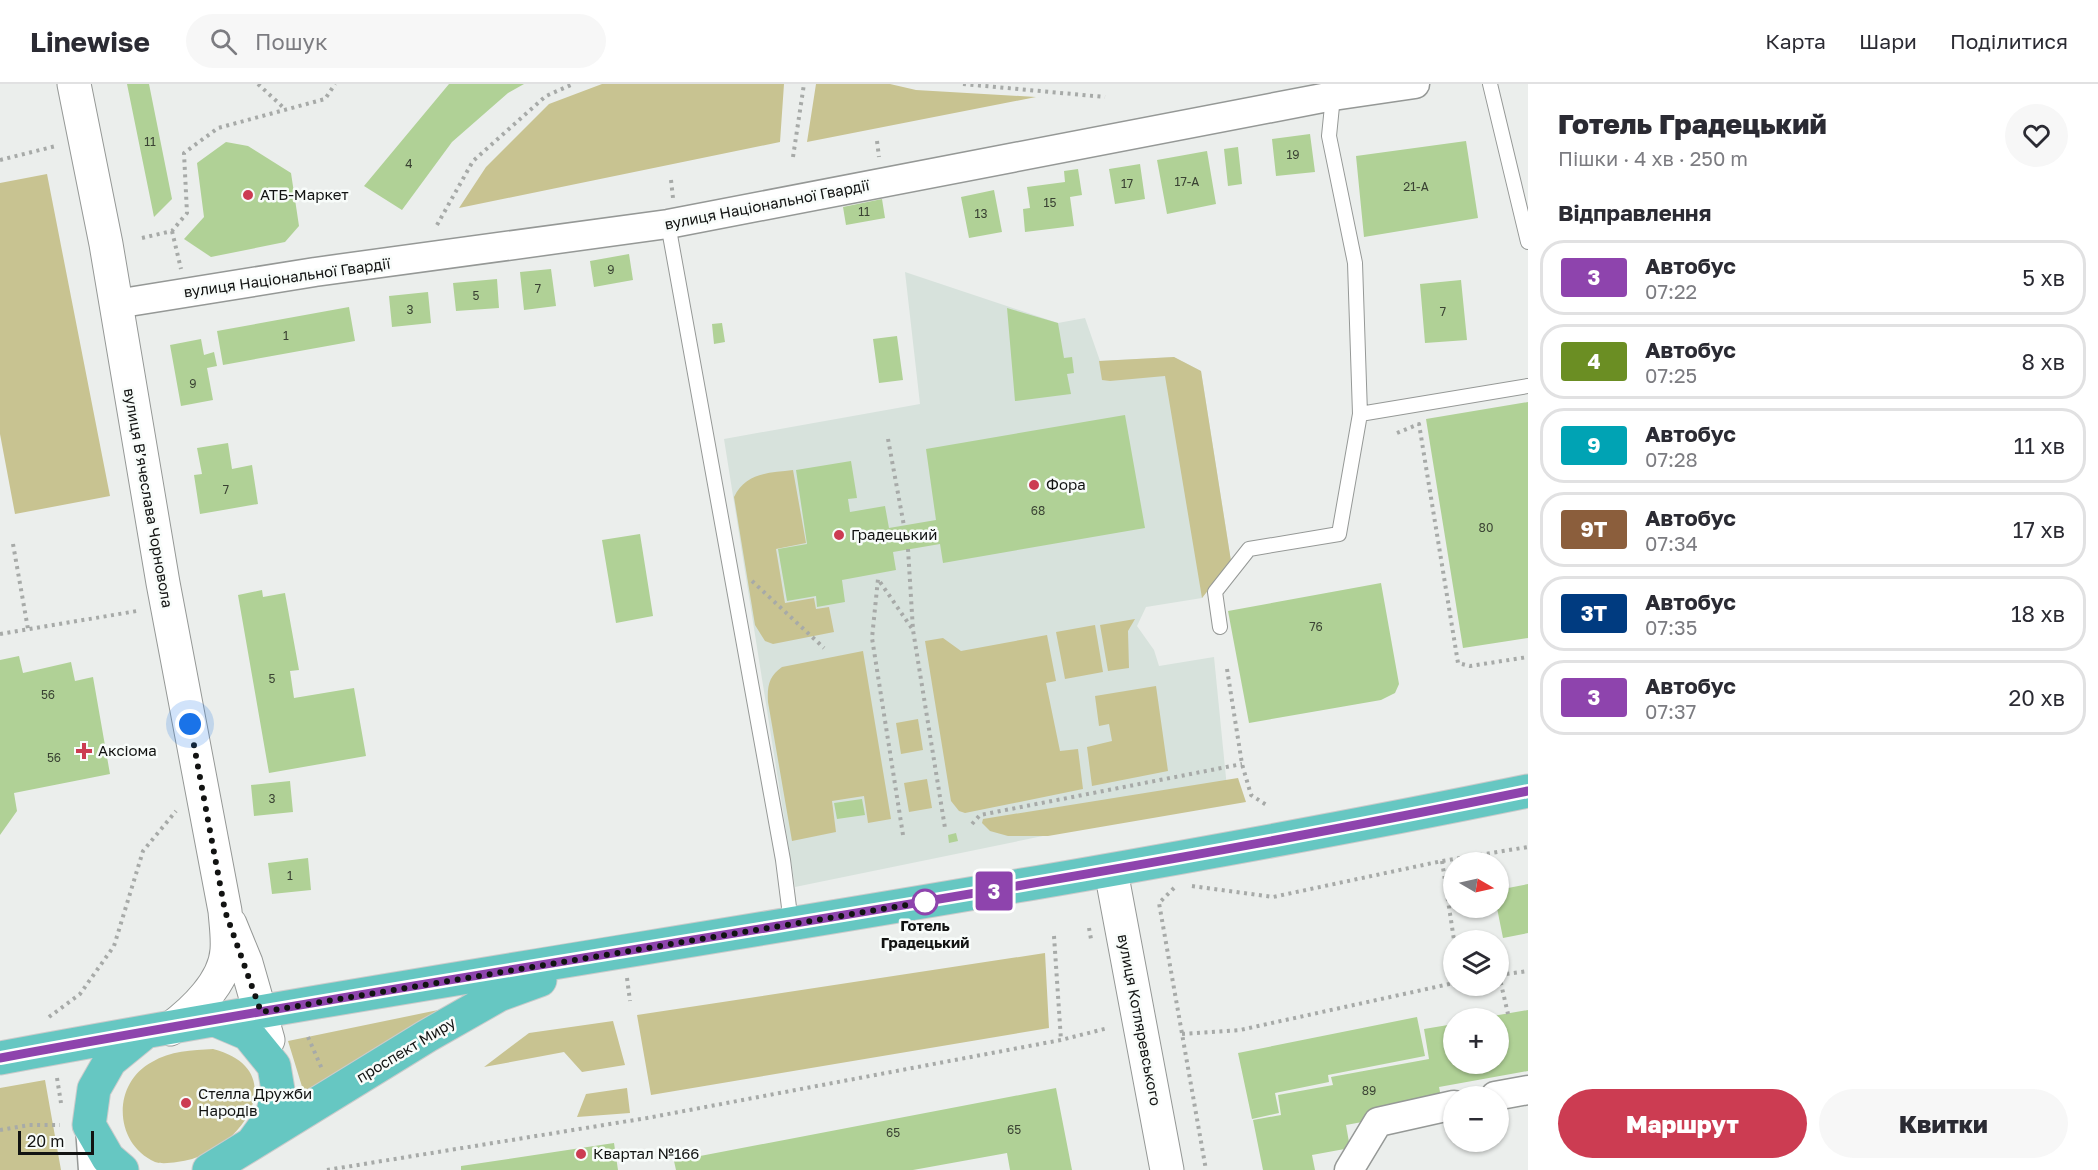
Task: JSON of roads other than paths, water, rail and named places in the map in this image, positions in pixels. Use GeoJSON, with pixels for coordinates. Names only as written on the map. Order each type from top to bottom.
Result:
{"type":"FeatureCollection","features":[{"type":"Feature","properties":{"kind":"main road","name":"вулиця Вʼячеслава Чорновола"},"geometry":{"type":"LineString","coordinates":[[74,84],[116,304],[163,583],[225,911],[228,952],[212,987],[196,1009],[157,1032]]}},
{"type":"Feature","properties":{"kind":"main road","name":"проспект Миру"},"geometry":{"type":"LineString","coordinates":[[0,1058],[614,952],[1111,871],[1528,791]]}},
{"type":"Feature","properties":{"kind":"main road","name":"вулиця Котляревського"},"geometry":{"type":"LineString","coordinates":[[1111,871],[1167,1170]]}},
{"type":"Feature","properties":{"kind":"main road","name":"вулиця Вʼячеслава Чорновола"},"geometry":{"type":"LineString","coordinates":[[225,911],[261,1012],[274,1066]]}},
{"type":"Feature","properties":{"kind":"main road","name":"проспект Миру"},"geometry":{"type":"LineString","coordinates":[[209,1170],[499,995],[614,952]]}},
{"type":"Feature","properties":{"kind":"main road"},"geometry":{"type":"LineString","coordinates":[[215,1020],[248,1034],[274,1066],[278,1090],[272,1116],[252,1143]]}},
{"type":"Feature","properties":{"kind":"main road"},"geometry":{"type":"LineString","coordinates":[[122,1170],[77,1125],[110,1061],[157,1032]]}},
{"type":"Feature","properties":{"kind":"street","name":"вулиця Національної Гвардії"},"geometry":{"type":"LineString","coordinates":[[116,304],[315,272],[668,224],[1333,90],[1415,84]]}},
{"type":"Feature","properties":{"kind":"street"},"geometry":{"type":"LineString","coordinates":[[1509,1093],[1528,1090]]}},
{"type":"Feature","properties":{"kind":"street"},"geometry":{"type":"LineString","coordinates":[[1349,1170],[1378,1122],[1443,1107]]}},
{"type":"Feature","properties":{"kind":"street"},"geometry":{"type":"LineString","coordinates":[[77,1125],[93,1170]]}},
{"type":"Feature","properties":{"kind":"lane"},"geometry":{"type":"LineString","coordinates":[[1490,84],[1528,242]]}},
{"type":"Feature","properties":{"kind":"lane"},"geometry":{"type":"LineString","coordinates":[[1220,627],[1215,592],[1249,549],[1339,534],[1360,414],[1355,263],[1329,136],[1333,90]]}},
{"type":"Feature","properties":{"kind":"lane"},"geometry":{"type":"LineString","coordinates":[[668,224],[783,860],[791,923]]}},
{"type":"Feature","properties":{"kind":"lane"},"geometry":{"type":"LineString","coordinates":[[1360,414],[1528,386]]}},
{"type":"Feature","properties":{"kind":"place","name":"АТБ-Маркет"},"geometry":{"type":"Point","coordinates":[248,195]}},
{"type":"Feature","properties":{"kind":"place","name":"Фора"},"geometry":{"type":"Point","coordinates":[1034,485]}},
{"type":"Feature","properties":{"kind":"place","name":"Градецький"},"geometry":{"type":"Point","coordinates":[839,535]}},
{"type":"Feature","properties":{"kind":"place","name":"Аксіома"},"geometry":{"type":"Point","coordinates":[84,751]}},
{"type":"Feature","properties":{"kind":"place","name":"Готель Градецький"},"geometry":{"type":"Point","coordinates":[925,902]}},
{"type":"Feature","properties":{"kind":"place","name":"Стелла Дружби Народiв"},"geometry":{"type":"Point","coordinates":[186,1103]}},
{"type":"Feature","properties":{"kind":"place","name":"Квартал №166"},"geometry":{"type":"Point","coordinates":[581,1154]}}]}
